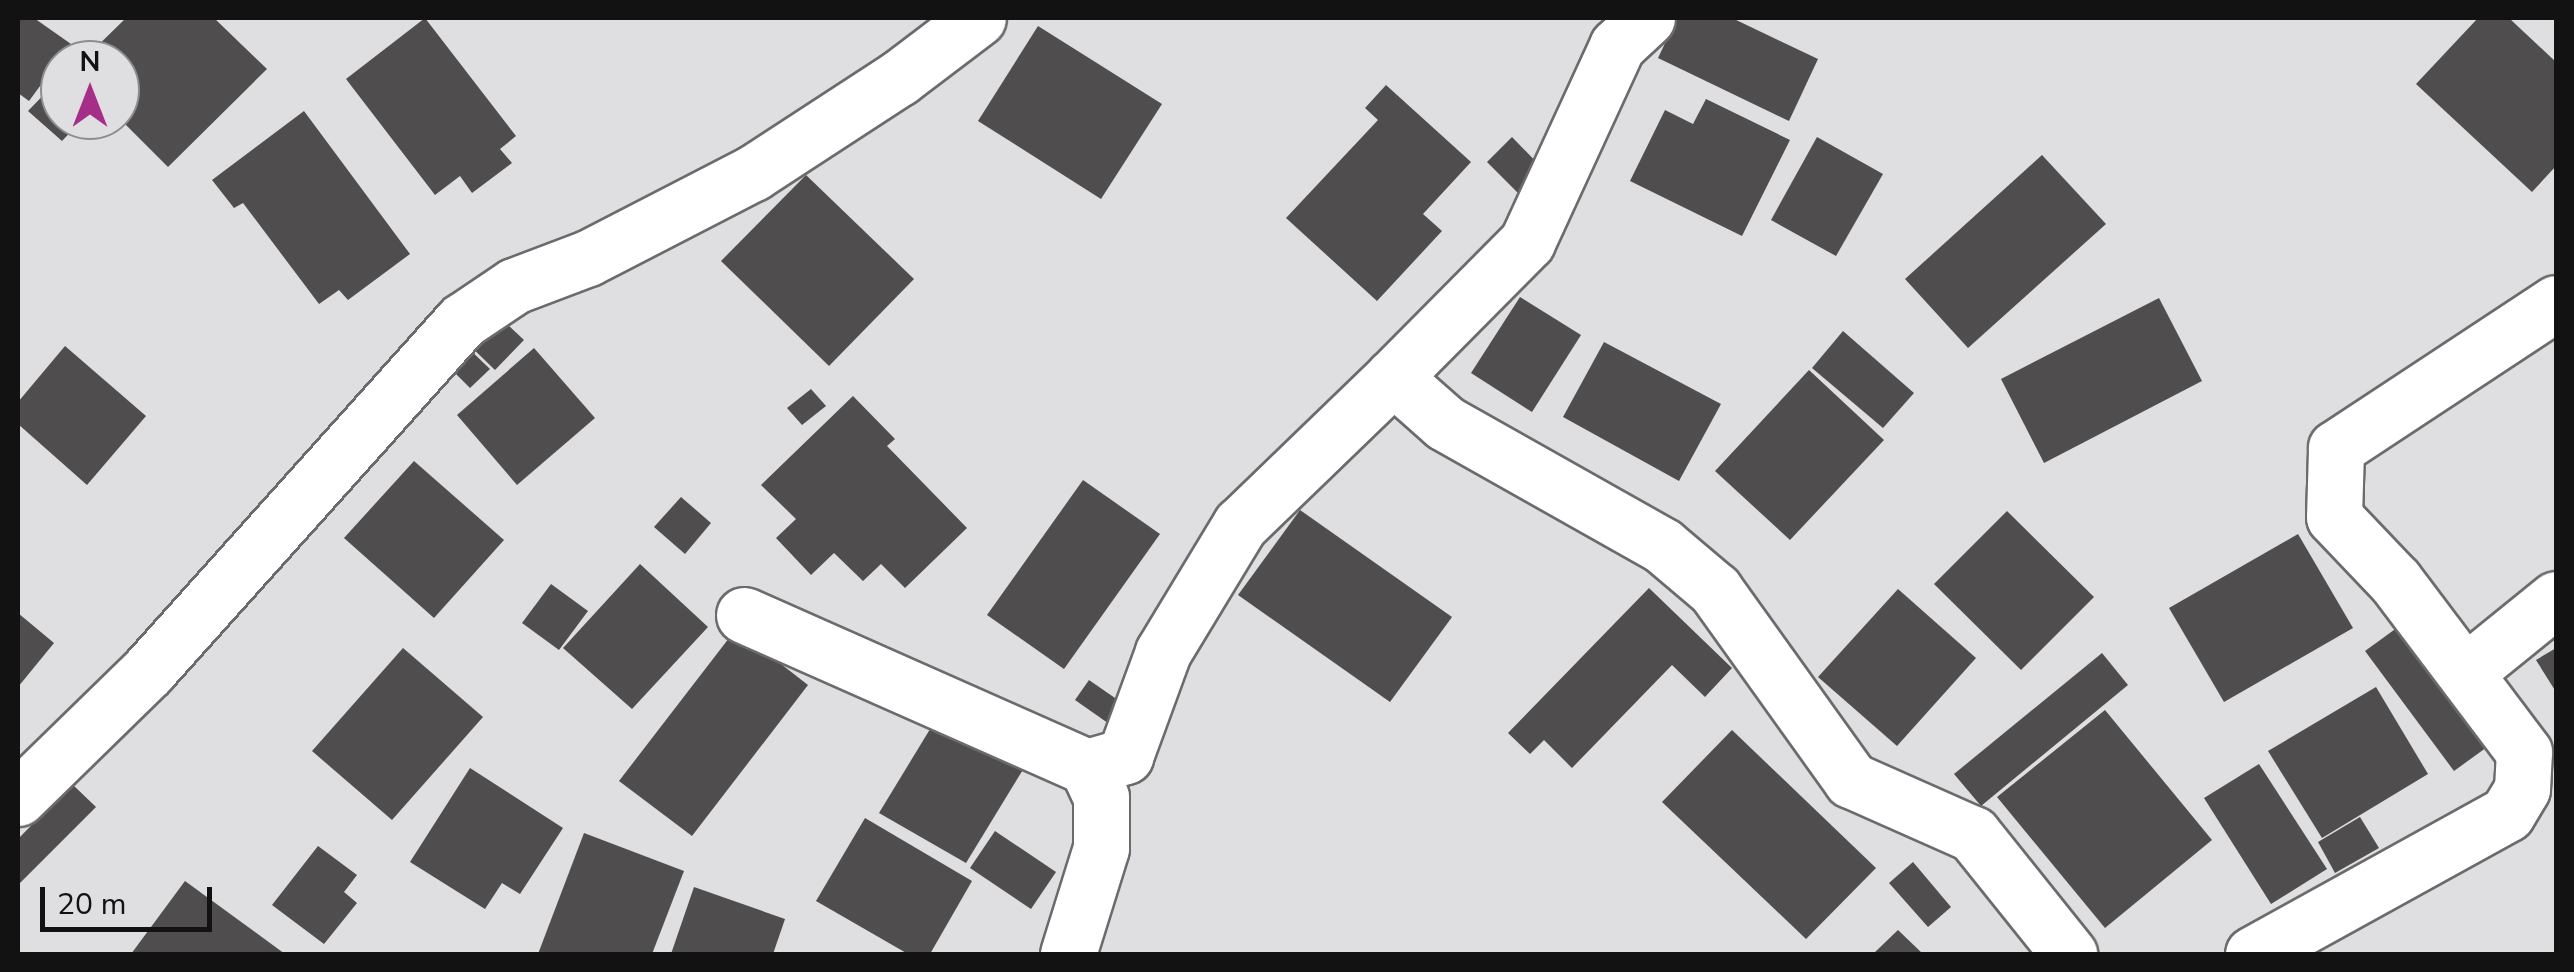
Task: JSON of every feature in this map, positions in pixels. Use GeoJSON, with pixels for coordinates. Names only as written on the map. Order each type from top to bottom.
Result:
{"type":"FeatureCollection","features":[{"type":"Feature","properties":{"kind":"street"},"geometry":{"type":"LineString","coordinates":[[18,798],[148,671],[462,320],[514,286],[588,258],[753,173],[899,78],[978,18]]}},
{"type":"Feature","properties":{"kind":"street"},"geometry":{"type":"LineString","coordinates":[[744,615],[1087,766],[1125,756],[1163,652],[1240,525],[1528,242],[1618,46],[1648,18]]}},
{"type":"Feature","properties":{"kind":"street"},"geometry":{"type":"LineString","coordinates":[[2253,954],[2507,814],[2539,781],[2524,752],[2466,671],[2334,517],[2336,448],[2556,303]]}},
{"type":"Feature","properties":{"kind":"street"},"geometry":{"type":"LineString","coordinates":[[1393,377],[1445,423],[1663,546],[1715,590],[1851,780],[1972,834],[2069,954]]}},
{"type":"Feature","properties":{"kind":"street"},"geometry":{"type":"LineString","coordinates":[[2466,671],[2556,599]]}},
{"type":"Feature","properties":{"kind":"street"},"geometry":{"type":"LineString","coordinates":[[1068,954],[1101,848],[1101,797],[1087,766]]}},
{"type":"Feature","properties":{"kind":"building"},"geometry":{"type":"Polygon","coordinates":[[[18,18],[34,18],[65,40],[40,40],[40,86],[29,101],[18,93],[18,18]]]}},
{"type":"Feature","properties":{"kind":"building"},"geometry":{"type":"Polygon","coordinates":[[[126,18],[214,18],[267,69],[168,167],[140,139],[140,40],[103,40],[126,18]]]}},
{"type":"Feature","properties":{"kind":"building"},"geometry":{"type":"Polygon","coordinates":[[[425,18],[516,136],[500,149],[512,163],[472,193],[460,176],[435,195],[346,79],[425,18]]]}},
{"type":"Feature","properties":{"kind":"building"},"geometry":{"type":"Polygon","coordinates":[[[1677,18],[1732,18],[1818,59],[1789,121],[1658,58],[1677,18]]]}},
{"type":"Feature","properties":{"kind":"building"},"geometry":{"type":"Polygon","coordinates":[[[2478,18],[2509,18],[2556,62],[2556,166],[2532,192],[2416,84],[2478,18]]]}},
{"type":"Feature","properties":{"kind":"building"},"geometry":{"type":"Polygon","coordinates":[[[1038,26],[1162,104],[1101,199],[978,121],[1038,26]]]}},
{"type":"Feature","properties":{"kind":"building"},"geometry":{"type":"Polygon","coordinates":[[[1386,85],[1471,162],[1423,214],[1442,231],[1377,301],[1286,218],[1378,120],[1365,108],[1386,85]]]}},
{"type":"Feature","properties":{"kind":"building"},"geometry":{"type":"Polygon","coordinates":[[[40,99],[40,122],[28,111],[40,99]]]}},
{"type":"Feature","properties":{"kind":"building"},"geometry":{"type":"Polygon","coordinates":[[[1706,99],[1790,140],[1742,236],[1630,181],[1665,110],[1693,124],[1706,99]]]}},
{"type":"Feature","properties":{"kind":"building"},"geometry":{"type":"Polygon","coordinates":[[[304,111],[410,254],[348,300],[339,290],[319,304],[243,203],[234,208],[212,180],[304,111]]]}},
{"type":"Feature","properties":{"kind":"building"},"geometry":{"type":"Polygon","coordinates":[[[1512,137],[1546,172],[1521,196],[1487,162],[1512,137]]]}},
{"type":"Feature","properties":{"kind":"building"},"geometry":{"type":"Polygon","coordinates":[[[1817,137],[1883,174],[1836,256],[1771,220],[1817,137]]]}},
{"type":"Feature","properties":{"kind":"building"},"geometry":{"type":"Polygon","coordinates":[[[2042,155],[2106,224],[1968,348],[1905,279],[2042,155]]]}},
{"type":"Feature","properties":{"kind":"building"},"geometry":{"type":"Polygon","coordinates":[[[806,175],[914,279],[829,366],[721,261],[806,175]]]}},
{"type":"Feature","properties":{"kind":"building"},"geometry":{"type":"Polygon","coordinates":[[[1520,297],[1581,335],[1532,412],[1471,373],[1520,297]]]}},
{"type":"Feature","properties":{"kind":"building"},"geometry":{"type":"Polygon","coordinates":[[[2159,298],[2202,381],[2044,463],[2001,379],[2159,298]]]}},
{"type":"Feature","properties":{"kind":"building"},"geometry":{"type":"Polygon","coordinates":[[[491,309],[524,340],[495,370],[463,339],[491,309]]]}},
{"type":"Feature","properties":{"kind":"building"},"geometry":{"type":"Polygon","coordinates":[[[1843,331],[1914,393],[1883,428],[1812,368],[1843,331]]]}},
{"type":"Feature","properties":{"kind":"building"},"geometry":{"type":"Polygon","coordinates":[[[1604,342],[1721,404],[1679,481],[1563,417],[1604,342]]]}},
{"type":"Feature","properties":{"kind":"building"},"geometry":{"type":"Polygon","coordinates":[[[65,346],[146,416],[87,485],[18,424],[18,402],[65,346]]]}},
{"type":"Feature","properties":{"kind":"building"},"geometry":{"type":"Polygon","coordinates":[[[466,346],[490,369],[470,388],[447,365],[466,346]]]}},
{"type":"Feature","properties":{"kind":"building"},"geometry":{"type":"Polygon","coordinates":[[[534,348],[595,418],[517,485],[457,415],[534,348]]]}},
{"type":"Feature","properties":{"kind":"building"},"geometry":{"type":"Polygon","coordinates":[[[1809,370],[1884,440],[1790,540],[1715,471],[1809,370]]]}},
{"type":"Feature","properties":{"kind":"building"},"geometry":{"type":"Polygon","coordinates":[[[811,389],[826,406],[802,425],[787,408],[811,389]]]}},
{"type":"Feature","properties":{"kind":"building"},"geometry":{"type":"Polygon","coordinates":[[[853,396],[895,439],[887,446],[967,528],[905,588],[881,564],[863,581],[834,553],[811,575],[776,538],[796,519],[761,485],[853,396]]]}},
{"type":"Feature","properties":{"kind":"building"},"geometry":{"type":"Polygon","coordinates":[[[414,461],[504,540],[434,618],[344,538],[414,461]]]}},
{"type":"Feature","properties":{"kind":"building"},"geometry":{"type":"Polygon","coordinates":[[[1083,480],[1160,534],[1064,669],[987,615],[1083,480]]]}},
{"type":"Feature","properties":{"kind":"building"},"geometry":{"type":"Polygon","coordinates":[[[681,497],[711,523],[685,554],[654,527],[681,497]]]}},
{"type":"Feature","properties":{"kind":"building"},"geometry":{"type":"Polygon","coordinates":[[[1300,510],[1452,617],[1390,702],[1238,595],[1300,510]]]}},
{"type":"Feature","properties":{"kind":"building"},"geometry":{"type":"Polygon","coordinates":[[[2007,511],[2094,597],[2021,670],[1934,584],[2007,511]]]}},
{"type":"Feature","properties":{"kind":"building"},"geometry":{"type":"Polygon","coordinates":[[[2298,534],[2353,628],[2224,702],[2169,608],[2298,534]]]}},
{"type":"Feature","properties":{"kind":"building"},"geometry":{"type":"Polygon","coordinates":[[[640,564],[708,627],[632,709],[563,648],[640,564]]]}},
{"type":"Feature","properties":{"kind":"building"},"geometry":{"type":"Polygon","coordinates":[[[551,584],[588,611],[559,650],[522,623],[551,584]]]}},
{"type":"Feature","properties":{"kind":"building"},"geometry":{"type":"Polygon","coordinates":[[[1649,588],[1732,668],[1705,697],[1672,665],[1572,768],[1544,740],[1530,754],[1508,733],[1649,588]]]}},
{"type":"Feature","properties":{"kind":"building"},"geometry":{"type":"Polygon","coordinates":[[[1898,589],[1976,658],[1897,746],[1818,677],[1898,589]]]}},
{"type":"Feature","properties":{"kind":"building"},"geometry":{"type":"Polygon","coordinates":[[[18,613],[54,643],[18,687],[18,613]]]}},
{"type":"Feature","properties":{"kind":"building"},"geometry":{"type":"Polygon","coordinates":[[[2405,622],[2494,742],[2454,771],[2365,651],[2405,622]]]}},
{"type":"Feature","properties":{"kind":"building"},"geometry":{"type":"Polygon","coordinates":[[[736,629],[808,685],[692,836],[619,781],[736,629]]]}},
{"type":"Feature","properties":{"kind":"building"},"geometry":{"type":"Polygon","coordinates":[[[403,648],[483,717],[392,820],[312,751],[403,648]]]}},
{"type":"Feature","properties":{"kind":"building"},"geometry":{"type":"Polygon","coordinates":[[[2556,648],[2556,692],[2536,660],[2556,648]]]}},
{"type":"Feature","properties":{"kind":"building"},"geometry":{"type":"Polygon","coordinates":[[[2102,653],[2128,685],[1981,806],[1954,774],[2102,653]]]}},
{"type":"Feature","properties":{"kind":"building"},"geometry":{"type":"Polygon","coordinates":[[[1089,680],[1128,707],[1115,728],[1075,700],[1089,680]]]}},
{"type":"Feature","properties":{"kind":"building"},"geometry":{"type":"Polygon","coordinates":[[[2376,687],[2428,774],[2322,838],[2268,751],[2376,687]]]}},
{"type":"Feature","properties":{"kind":"building"},"geometry":{"type":"Polygon","coordinates":[[[2105,710],[2212,840],[2105,928],[1997,797],[2105,710]]]}},
{"type":"Feature","properties":{"kind":"building"},"geometry":{"type":"Polygon","coordinates":[[[938,716],[1024,768],[966,863],[879,813],[938,716]]]}},
{"type":"Feature","properties":{"kind":"building"},"geometry":{"type":"Polygon","coordinates":[[[1732,730],[1876,868],[1806,939],[1662,802],[1732,730]]]}},
{"type":"Feature","properties":{"kind":"building"},"geometry":{"type":"Polygon","coordinates":[[[2259,764],[2327,869],[2271,904],[2204,798],[2259,764]]]}},
{"type":"Feature","properties":{"kind":"building"},"geometry":{"type":"Polygon","coordinates":[[[470,768],[563,828],[520,894],[502,883],[485,909],[410,862],[470,768]]]}},
{"type":"Feature","properties":{"kind":"building"},"geometry":{"type":"Polygon","coordinates":[[[72,784],[96,807],[18,885],[18,839],[72,784]]]}},
{"type":"Feature","properties":{"kind":"building"},"geometry":{"type":"Polygon","coordinates":[[[2360,817],[2379,848],[2335,873],[2318,842],[2360,817]]]}},
{"type":"Feature","properties":{"kind":"building"},"geometry":{"type":"Polygon","coordinates":[[[865,818],[972,881],[930,954],[908,954],[816,901],[865,818]]]}},
{"type":"Feature","properties":{"kind":"building"},"geometry":{"type":"Polygon","coordinates":[[[995,831],[1056,872],[1031,909],[970,868],[995,831]]]}},
{"type":"Feature","properties":{"kind":"building"},"geometry":{"type":"Polygon","coordinates":[[[584,833],[684,871],[652,954],[538,954],[584,833]]]}},
{"type":"Feature","properties":{"kind":"building"},"geometry":{"type":"Polygon","coordinates":[[[318,846],[357,875],[344,892],[357,903],[324,944],[272,905],[318,846]]]}},
{"type":"Feature","properties":{"kind":"building"},"geometry":{"type":"Polygon","coordinates":[[[1913,862],[1951,907],[1928,927],[1889,883],[1913,862]]]}},
{"type":"Feature","properties":{"kind":"building"},"geometry":{"type":"Polygon","coordinates":[[[185,881],[285,954],[131,954],[185,881]]]}},
{"type":"Feature","properties":{"kind":"building"},"geometry":{"type":"Polygon","coordinates":[[[694,887],[785,919],[773,954],[671,954],[694,887]]]}},
{"type":"Feature","properties":{"kind":"building"},"geometry":{"type":"Polygon","coordinates":[[[1898,930],[1923,954],[1873,954],[1898,930]]]}}]}
